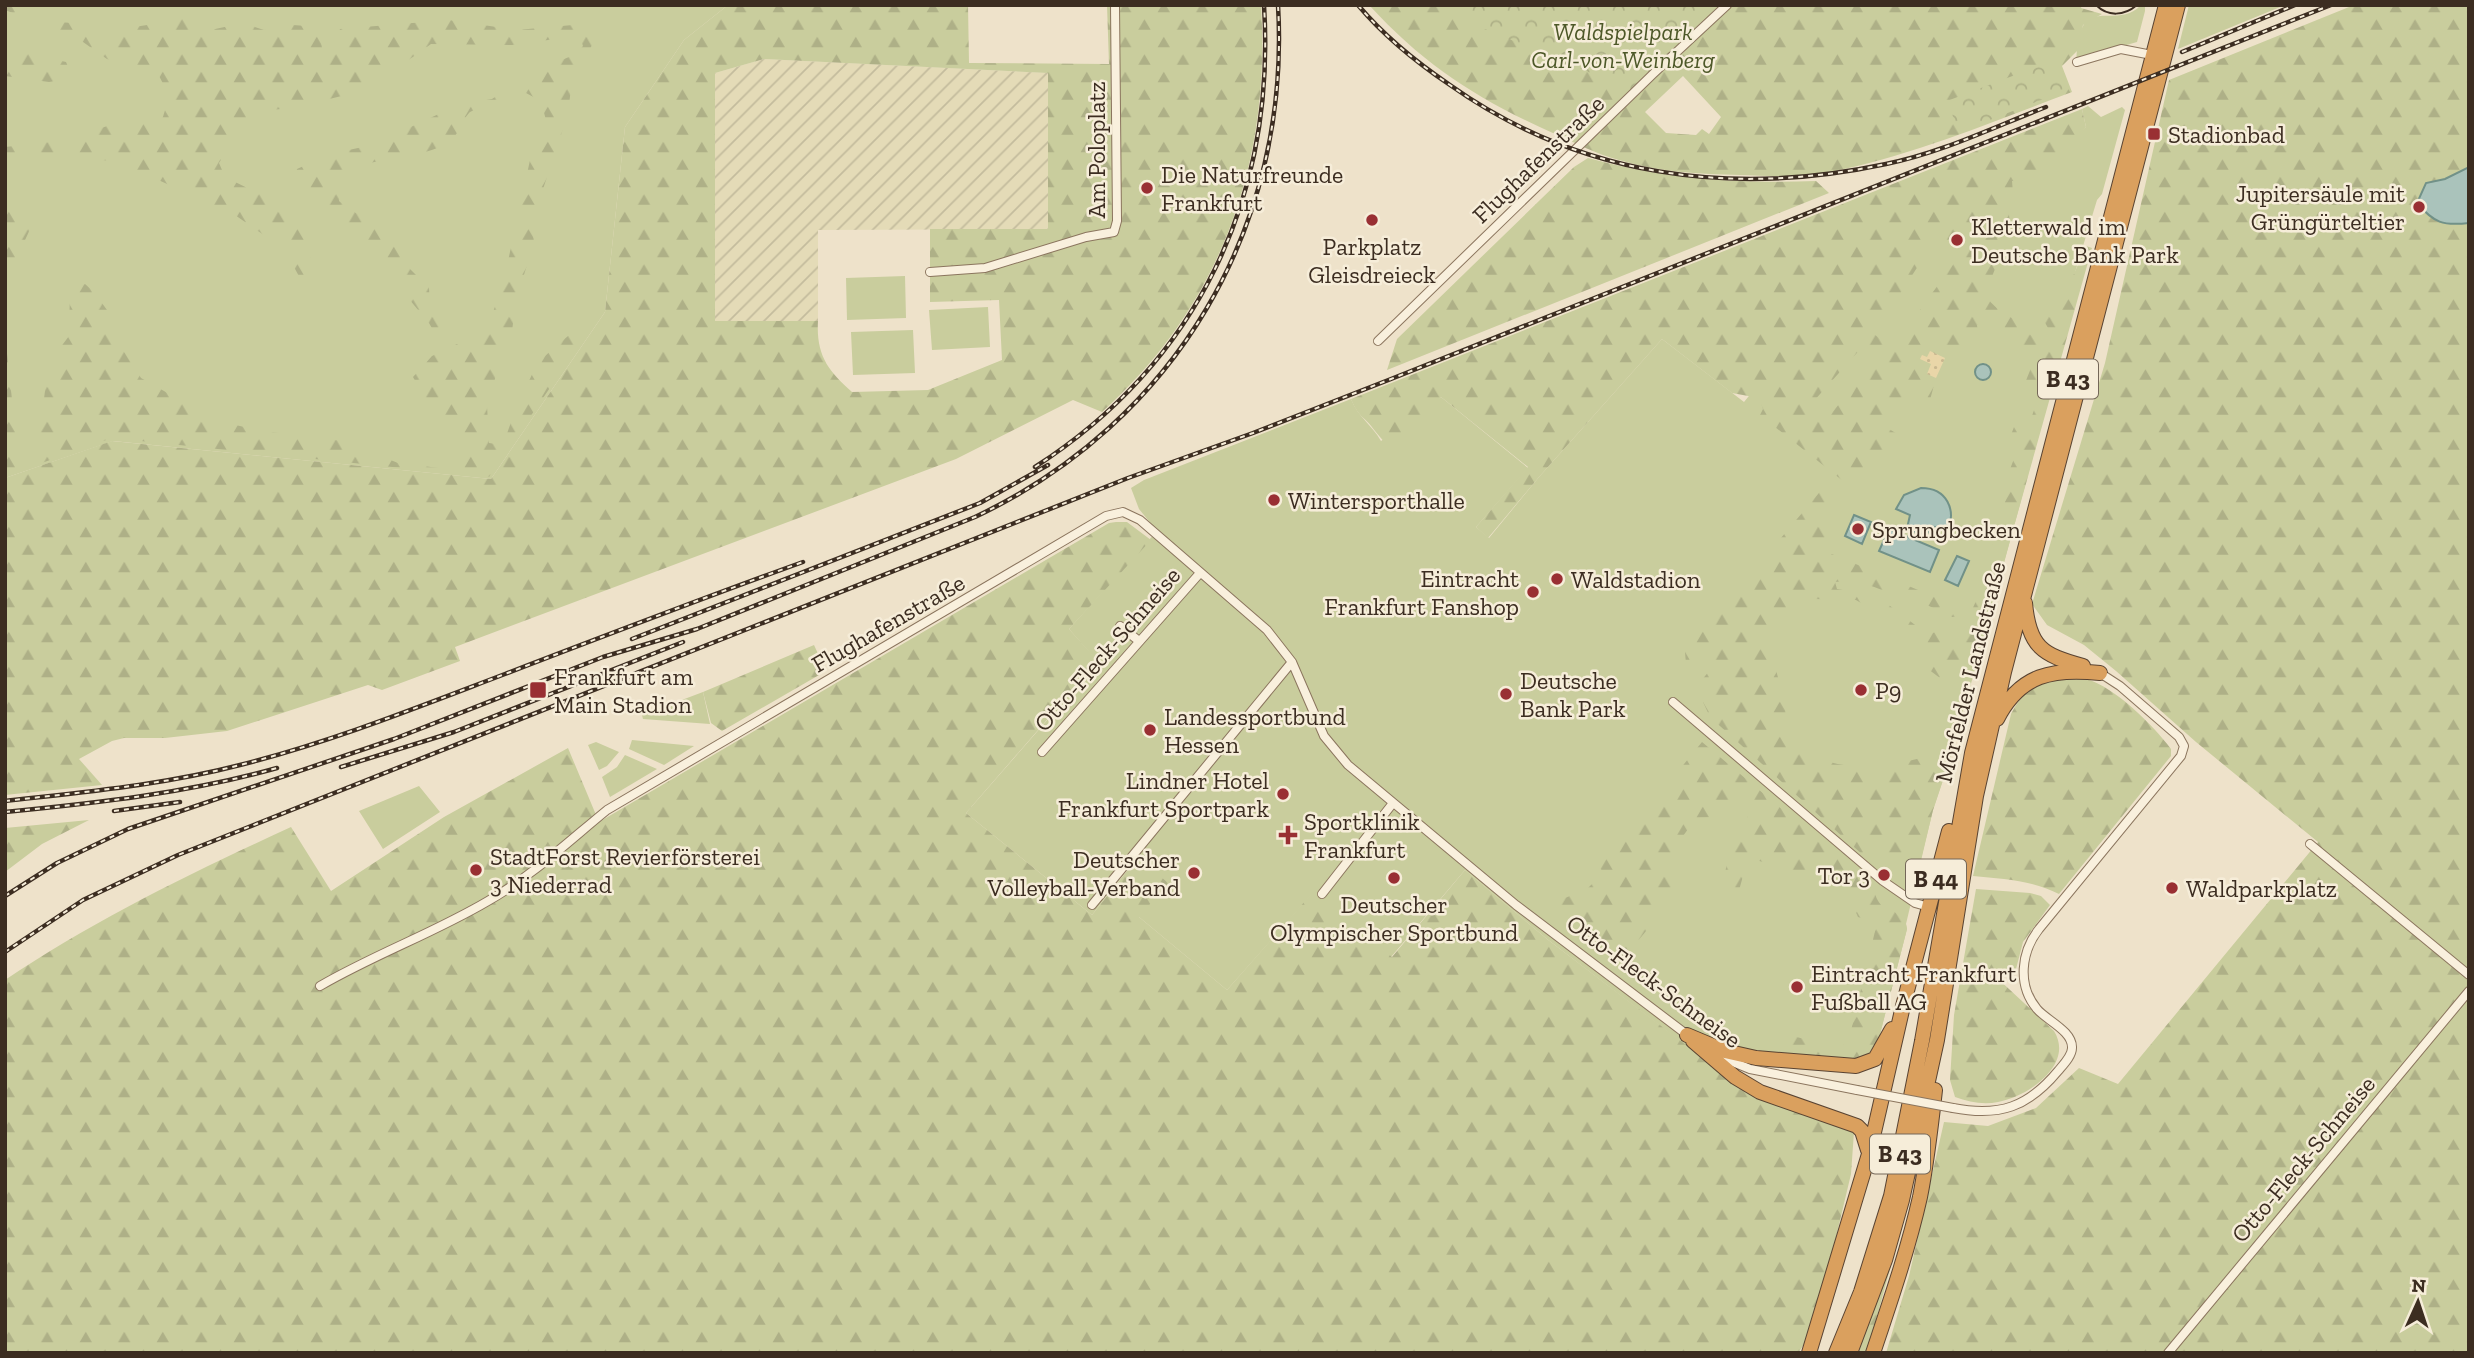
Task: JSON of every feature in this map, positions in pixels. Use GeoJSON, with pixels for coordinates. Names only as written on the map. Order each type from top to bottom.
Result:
{"type":"FeatureCollection","features":[{"type":"Feature","properties":{"kind":"highway","name":"Mörfelder Landstraße"},"geometry":{"type":"LineString","coordinates":[[1836,1353],[1861,1292],[1882,1226],[1905,1135],[1972,753],[2165,5]]}},
{"type":"Feature","properties":{"kind":"highway","name":"Mörfelder Landstraße"},"geometry":{"type":"LineString","coordinates":[[1850,1353],[1885,1260],[1902,1200],[1937,1040],[1968,841],[1990,733],[2178,5]]}},
{"type":"Feature","properties":{"kind":"highway"},"geometry":{"type":"LineString","coordinates":[[2024,596],[2028,627],[2038,646],[2054,657],[2100,673]]}},
{"type":"Feature","properties":{"kind":"highway"},"geometry":{"type":"LineString","coordinates":[[1990,733],[2014,694],[2040,676],[2061,671],[2100,673]]}},
{"type":"Feature","properties":{"kind":"highway","name":"B 44"},"geometry":{"type":"LineString","coordinates":[[1809,1353],[1868,1154],[1903,1006],[1972,753]]}},
{"type":"Feature","properties":{"kind":"highway"},"geometry":{"type":"LineString","coordinates":[[1687,1035],[1725,1051],[1756,1058],[1856,1066],[1875,1059],[1903,1006]]}},
{"type":"Feature","properties":{"kind":"highway"},"geometry":{"type":"LineString","coordinates":[[1687,1035],[1714,1061],[1747,1085],[1857,1126],[1865,1138],[1868,1154]]}},
{"type":"Feature","properties":{"kind":"highway"},"geometry":{"type":"LineString","coordinates":[[1873,1353],[1900,1273],[1922,1188],[1936,1084],[1937,1040]]}},
{"type":"Feature","properties":{"kind":"street","name":"Am Poloplatz"},"geometry":{"type":"LineString","coordinates":[[930,272],[985,268],[1086,237],[1114,232],[1117,221],[1115,5]]}},
{"type":"Feature","properties":{"kind":"street","name":"Flughafenstraße"},"geometry":{"type":"LineString","coordinates":[[1378,341],[1727,5]]}},
{"type":"Feature","properties":{"kind":"street"},"geometry":{"type":"LineString","coordinates":[[2077,62],[2121,49],[2152,55]]}},
{"type":"Feature","properties":{"kind":"street","name":"Flughafenstraße"},"geometry":{"type":"LineString","coordinates":[[320,985],[490,900],[548,860],[607,810],[1106,516],[1128,513]]}},
{"type":"Feature","properties":{"kind":"street","name":"Otto-Fleck-Schneise"},"geometry":{"type":"LineString","coordinates":[[1128,513],[1140,520],[1268,630],[1292,662],[1324,736],[1348,765],[1516,905],[1687,1035],[1724,1060],[1750,1069],[1953,1108],[1993,1112],[2022,1103],[2048,1083],[2067,1060],[2072,1048],[2070,1038],[2038,1010],[2023,977],[2027,948],[2039,929],[2181,756],[2184,746],[2172,730],[2120,686],[2100,673]]}},
{"type":"Feature","properties":{"kind":"street","name":"Otto-Fleck-Schneise"},"geometry":{"type":"LineString","coordinates":[[1042,752],[1200,573]]}},
{"type":"Feature","properties":{"kind":"street"},"geometry":{"type":"LineString","coordinates":[[1120,626],[1139,641]]}},
{"type":"Feature","properties":{"kind":"street"},"geometry":{"type":"LineString","coordinates":[[1092,905],[1292,662]]}},
{"type":"Feature","properties":{"kind":"street"},"geometry":{"type":"LineString","coordinates":[[1673,702],[1883,881],[1915,903],[1929,907]]}},
{"type":"Feature","properties":{"kind":"street"},"geometry":{"type":"LineString","coordinates":[[1322,894],[1393,803]]}},
{"type":"Feature","properties":{"kind":"street"},"geometry":{"type":"LineString","coordinates":[[2311,844],[2469,975]]}},
{"type":"Feature","properties":{"kind":"street","name":"Otto-Fleck-Schneise"},"geometry":{"type":"LineString","coordinates":[[2168,1353],[2469,991]]}},
{"type":"Feature","properties":{"kind":"shaded area"},"geometry":{"type":"Polygon","coordinates":[[[764,59],[1048,73],[1048,229],[818,230],[818,321],[715,321],[715,73],[764,59]]]}},
{"type":"Feature","properties":{"kind":"green space"},"geometry":{"type":"Polygon","coordinates":[[[5,5],[728,5],[684,40],[625,127],[605,312],[491,479],[113,441],[5,478],[5,5]]]}},
{"type":"Feature","properties":{"kind":"green space"},"geometry":{"type":"Polygon","coordinates":[[[5,5],[26,5],[58,22],[87,24],[89,34],[160,23],[191,9],[206,31],[243,23],[264,30],[293,25],[319,27],[323,55],[329,57],[340,29],[449,20],[517,30],[584,24],[593,34],[592,45],[571,88],[568,114],[532,222],[534,243],[516,300],[511,339],[501,359],[487,405],[489,443],[503,445],[516,408],[538,362],[568,336],[586,335],[489,477],[112,438],[5,476],[5,335],[18,455],[34,454],[39,438],[46,383],[60,348],[69,336],[70,290],[85,284],[112,317],[116,339],[141,378],[217,421],[263,431],[343,441],[398,463],[447,469],[461,449],[453,426],[420,414],[423,395],[413,377],[432,356],[478,334],[493,312],[503,284],[532,151],[547,124],[541,101],[526,93],[472,111],[454,137],[437,148],[370,164],[356,171],[345,183],[339,201],[400,244],[410,269],[429,288],[430,306],[445,326],[438,339],[429,323],[368,250],[318,205],[299,193],[295,179],[297,169],[330,154],[372,145],[458,105],[492,99],[529,74],[576,54],[583,46],[578,32],[512,45],[431,44],[382,79],[354,93],[292,108],[250,112],[219,163],[225,177],[276,202],[292,217],[306,242],[313,267],[312,275],[307,279],[300,278],[284,249],[232,213],[118,162],[61,155],[5,158],[5,147],[59,141],[130,119],[161,122],[166,99],[165,88],[159,76],[107,59],[76,37],[5,10],[5,5]]]}},
{"type":"Feature","properties":{"kind":"green space"},"geometry":{"type":"Polygon","coordinates":[[[728,5],[968,5],[969,63],[1109,64],[1107,5],[1261,5],[1262,63],[1257,120],[1246,175],[1230,228],[1207,278],[1178,325],[1143,370],[1102,412],[1073,400],[956,459],[455,647],[460,661],[382,690],[368,685],[227,731],[112,741],[79,759],[102,785],[5,795],[5,478],[112,441],[491,479],[605,312],[625,127],[684,40],[728,5]],[[764,59],[715,73],[715,321],[818,321],[819,343],[825,361],[836,377],[852,392],[928,390],[1002,360],[999,300],[930,302],[930,229],[1048,229],[1048,73],[764,59]]]}},
{"type":"Feature","properties":{"kind":"green space"},"geometry":{"type":"Polygon","coordinates":[[[1369,5],[2082,5],[2081,8],[2102,14],[2083,25],[2077,51],[2062,66],[2072,92],[1892,157],[1830,172],[1785,176],[1679,172],[1602,155],[1478,95],[1411,47],[1369,5]],[[1683,76],[1645,112],[1666,133],[1696,135],[1702,129],[1709,134],[1721,117],[1683,76]]]}},
{"type":"Feature","properties":{"kind":"green space","name":"Waldspielpark Carl-von-Weinberg"},"geometry":{"type":"Polygon","coordinates":[[[1450,5],[1722,5],[1632,90],[1480,27],[1450,5]]]}},
{"type":"Feature","properties":{"kind":"green space"},"geometry":{"type":"Polygon","coordinates":[[[2141,5],[2145,7],[2145,11],[2137,42],[2123,46],[2122,54],[2110,54],[2076,67],[2079,37],[2087,21],[2093,17],[2125,14],[2141,5]]]}},
{"type":"Feature","properties":{"kind":"green space"},"geometry":{"type":"Polygon","coordinates":[[[2189,5],[2285,5],[2178,49],[2189,5]]]}},
{"type":"Feature","properties":{"kind":"green space"},"geometry":{"type":"Polygon","coordinates":[[[2354,5],[2469,5],[2469,167],[2445,179],[2427,183],[2465,224],[2469,223],[2469,1353],[1886,1353],[1909,1276],[1944,1122],[1988,1126],[2036,1108],[2079,1068],[2118,1084],[2318,842],[2084,645],[2047,625],[2032,604],[2105,363],[2169,80],[2354,5]]]}},
{"type":"Feature","properties":{"kind":"green space"},"geometry":{"type":"Polygon","coordinates":[[[5,48],[66,62],[73,78],[49,82],[5,76],[5,48]]]}},
{"type":"Feature","properties":{"kind":"green space"},"geometry":{"type":"Polygon","coordinates":[[[2054,60],[2067,90],[1959,132],[1947,101],[2054,60]]]}},
{"type":"Feature","properties":{"kind":"green space","name":"Waldstadion"},"geometry":{"type":"Polygon","coordinates":[[[2088,106],[2101,117],[2122,107],[2125,110],[2102,194],[2097,200],[2073,279],[2071,316],[1952,753],[1933,810],[1907,929],[1879,1038],[1870,1051],[1872,1057],[1747,1053],[1699,1034],[1689,1048],[1547,939],[1465,870],[1391,957],[1313,893],[1227,990],[1139,917],[1137,857],[1092,915],[966,813],[1098,662],[1069,629],[1157,531],[1139,509],[1131,488],[1144,480],[1351,399],[1381,441],[1441,397],[1528,468],[1476,527],[1489,538],[1539,477],[1662,339],[1744,402],[1887,227],[2006,194],[2012,181],[2086,127],[2082,109],[2088,106]]]}},
{"type":"Feature","properties":{"kind":"green space"},"geometry":{"type":"Polygon","coordinates":[[[2082,109],[2086,127],[2030,182],[2012,181],[2013,193],[2006,194],[2011,229],[1985,294],[1995,306],[2028,332],[2045,356],[2048,328],[2043,319],[2067,290],[2086,246],[2092,248],[1990,612],[1952,617],[1927,605],[1925,610],[1870,585],[1835,582],[1837,589],[1877,596],[1927,634],[1987,621],[1975,670],[1970,662],[1960,663],[1965,672],[1957,678],[1944,681],[1928,669],[1906,630],[1856,600],[1814,599],[1784,611],[1768,643],[1784,698],[1788,736],[1815,755],[1838,764],[1871,766],[1905,762],[1951,748],[1952,753],[1933,810],[1919,867],[1864,856],[1710,717],[1696,687],[1710,670],[1721,636],[1714,635],[1699,664],[1690,674],[1685,652],[1829,481],[1837,496],[1821,520],[1832,526],[1822,550],[1971,612],[1987,577],[1996,569],[2000,553],[1992,544],[2009,489],[2006,479],[2020,444],[2009,440],[2014,427],[2027,431],[2037,401],[2021,393],[2031,368],[2021,343],[1990,323],[1977,325],[1978,331],[1945,358],[1924,349],[1920,359],[1932,365],[1928,374],[1936,378],[1928,407],[1904,398],[1889,429],[1899,435],[1887,461],[1877,457],[1864,485],[1852,471],[1843,481],[1760,415],[1763,409],[1759,398],[1732,393],[1662,339],[1488,538],[1476,527],[1528,467],[1441,397],[1394,452],[1359,414],[1351,399],[2082,109]],[[1945,237],[1935,240],[1874,334],[1892,348],[1960,255],[1945,237]],[[1864,345],[1812,403],[1831,414],[1878,356],[1864,345]]]}},
{"type":"Feature","properties":{"kind":"green space"},"geometry":{"type":"Polygon","coordinates":[[[1588,158],[1645,171],[1701,179],[1816,181],[1829,193],[1387,370],[1397,339],[1574,167],[1588,158]]]}},
{"type":"Feature","properties":{"kind":"green space"},"geometry":{"type":"Polygon","coordinates":[[[5,204],[31,227],[5,284],[5,204]]]}},
{"type":"Feature","properties":{"kind":"green space"},"geometry":{"type":"Polygon","coordinates":[[[905,276],[906,318],[847,320],[846,278],[905,276]]]}},
{"type":"Feature","properties":{"kind":"green space"},"geometry":{"type":"Polygon","coordinates":[[[988,307],[990,347],[932,350],[929,310],[988,307]]]}},
{"type":"Feature","properties":{"kind":"green space"},"geometry":{"type":"Polygon","coordinates":[[[913,330],[915,373],[853,375],[851,332],[913,330]]]}},
{"type":"Feature","properties":{"kind":"green space"},"geometry":{"type":"Polygon","coordinates":[[[1127,522],[1151,540],[1069,629],[1098,661],[966,813],[1092,915],[1138,857],[1168,883],[1139,917],[1227,990],[1313,892],[1392,957],[1465,870],[1547,939],[1749,1093],[1854,1132],[1851,1174],[1824,1288],[1805,1343],[1798,1353],[5,1353],[5,980],[73,937],[145,898],[291,827],[331,891],[444,817],[568,748],[599,822],[1109,523],[1127,522]]]}},
{"type":"Feature","properties":{"kind":"green space"},"geometry":{"type":"Polygon","coordinates":[[[814,645],[826,671],[722,731],[711,723],[703,692],[814,645]]]}},
{"type":"Feature","properties":{"kind":"green space"},"geometry":{"type":"Polygon","coordinates":[[[2063,677],[2086,679],[2121,698],[2163,739],[2171,749],[2171,756],[2059,894],[2028,883],[1973,876],[2011,714],[2026,693],[2046,682],[2063,677]]]}},
{"type":"Feature","properties":{"kind":"green space"},"geometry":{"type":"Polygon","coordinates":[[[703,692],[710,724],[643,719],[642,715],[703,692]]]}},
{"type":"Feature","properties":{"kind":"green space"},"geometry":{"type":"Polygon","coordinates":[[[632,740],[694,746],[664,765],[629,749],[632,740]]]}},
{"type":"Feature","properties":{"kind":"green space"},"geometry":{"type":"Polygon","coordinates":[[[596,742],[619,752],[607,766],[599,770],[588,745],[596,742]]]}},
{"type":"Feature","properties":{"kind":"green space"},"geometry":{"type":"Polygon","coordinates":[[[1702,742],[1814,836],[1853,863],[1867,877],[1883,907],[1887,911],[1895,912],[1906,924],[1907,929],[1879,1038],[1870,1051],[1872,1057],[1847,1061],[1796,1056],[1788,1035],[1838,1047],[1848,1043],[1877,923],[1858,917],[1854,908],[1828,879],[1748,858],[1738,894],[1722,888],[1730,848],[1749,814],[1765,810],[1741,794],[1716,817],[1696,818],[1665,861],[1688,880],[1614,970],[1600,959],[1595,937],[1588,923],[1574,914],[1552,909],[1554,902],[1586,890],[1604,872],[1592,862],[1642,811],[1656,809],[1678,786],[1671,780],[1702,742]]]}},
{"type":"Feature","properties":{"kind":"green space"},"geometry":{"type":"Polygon","coordinates":[[[625,755],[657,769],[610,797],[602,777],[617,767],[625,755]]]}},
{"type":"Feature","properties":{"kind":"green space"},"geometry":{"type":"Polygon","coordinates":[[[419,786],[440,812],[383,849],[359,811],[419,786]]]}},
{"type":"Feature","properties":{"kind":"green space"},"geometry":{"type":"Polygon","coordinates":[[[89,820],[42,844],[5,872],[5,828],[89,820]]]}},
{"type":"Feature","properties":{"kind":"green space"},"geometry":{"type":"Polygon","coordinates":[[[1976,889],[2030,893],[2041,896],[2050,905],[2023,942],[2016,969],[2012,973],[2003,970],[1995,976],[2054,1031],[2059,1044],[2058,1056],[2045,1077],[2034,1086],[2010,1099],[1992,1103],[1955,1097],[1950,1080],[1954,1015],[1976,889]]]}},
{"type":"Feature","properties":{"kind":"green space"},"geometry":{"type":"Polygon","coordinates":[[[1896,1247],[1867,1353],[1856,1353],[1862,1339],[1896,1247]]]}},
{"type":"Feature","properties":{"kind":"sand"},"geometry":{"type":"Polygon","coordinates":[[[1930,351],[1945,358],[1936,378],[1927,374],[1931,364],[1920,359],[1922,355],[1927,357],[1930,351]]]}},
{"type":"Feature","properties":{"kind":"water"},"geometry":{"type":"Polygon","coordinates":[[[2469,167],[2469,223],[2440,222],[2417,203],[2426,183],[2445,179],[2469,167]]]}},
{"type":"Feature","properties":{"kind":"water"},"geometry":{"type":"Polygon","coordinates":[[[1983,364],[1991,372],[1983,380],[1975,372],[1983,364]]]}},
{"type":"Feature","properties":{"kind":"water"},"geometry":{"type":"Polygon","coordinates":[[[1921,488],[1937,492],[1948,502],[1951,516],[1947,532],[1935,527],[1925,535],[1917,534],[1908,524],[1910,515],[1896,509],[1904,495],[1921,488]]]}},
{"type":"Feature","properties":{"kind":"water","name":"Sprungbecken"},"geometry":{"type":"Polygon","coordinates":[[[1854,515],[1871,522],[1862,544],[1845,536],[1854,515]]]}},
{"type":"Feature","properties":{"kind":"water"},"geometry":{"type":"Polygon","coordinates":[[[1889,529],[1939,550],[1930,572],[1879,551],[1889,529]]]}},
{"type":"Feature","properties":{"kind":"water"},"geometry":{"type":"Polygon","coordinates":[[[1957,556],[1969,561],[1958,586],[1945,580],[1957,556]]]}},
{"type":"Feature","properties":{"kind":"tram line"},"geometry":{"type":"LineString","coordinates":[[2096,5],[2106,12],[2116,14],[2137,5]]}},
{"type":"Feature","properties":{"kind":"railway"},"geometry":{"type":"LineString","coordinates":[[1035,467],[1092,425],[1141,378],[1182,325],[1215,269],[1240,208],[1256,143],[1264,76],[1264,5]]}},
{"type":"Feature","properties":{"kind":"railway"},"geometry":{"type":"LineString","coordinates":[[5,896],[57,863],[128,829],[394,739],[603,657],[697,629],[975,517],[1046,477],[1109,428],[1163,372],[1207,308],[1241,239],[1264,165],[1277,87],[1278,5]]}},
{"type":"Feature","properties":{"kind":"railway"},"geometry":{"type":"LineString","coordinates":[[1358,5],[1413,58],[1500,116],[1551,141],[1604,159],[1659,171],[1715,178],[1771,179],[1828,174],[1886,164],[1927,153],[2046,107]]}},
{"type":"Feature","properties":{"kind":"railway"},"geometry":{"type":"LineString","coordinates":[[2182,52],[2295,5]]}},
{"type":"Feature","properties":{"kind":"railway"},"geometry":{"type":"LineString","coordinates":[[5,952],[83,900],[178,855],[1128,478],[1391,379],[2331,5]]}},
{"type":"Feature","properties":{"kind":"railway"},"geometry":{"type":"LineString","coordinates":[[632,639],[980,503],[1048,465]]}},
{"type":"Feature","properties":{"kind":"railway"},"geometry":{"type":"LineString","coordinates":[[5,801],[153,783],[274,756],[407,711],[803,562]]}},
{"type":"Feature","properties":{"kind":"railway"},"geometry":{"type":"LineString","coordinates":[[341,767],[454,732],[683,642]]}},
{"type":"Feature","properties":{"kind":"railway"},"geometry":{"type":"LineString","coordinates":[[5,812],[176,791],[277,768]]}},
{"type":"Feature","properties":{"kind":"railway"},"geometry":{"type":"LineString","coordinates":[[114,811],[180,802]]}},
{"type":"Feature","properties":{"kind":"place","name":"Stadionbad"},"geometry":{"type":"Point","coordinates":[2154,134]}},
{"type":"Feature","properties":{"kind":"place","name":"Die Naturfreunde Frankfurt"},"geometry":{"type":"Point","coordinates":[1147,188]}},
{"type":"Feature","properties":{"kind":"place","name":"Jupitersäule mit Grüngürteltier"},"geometry":{"type":"Point","coordinates":[2419,207]}},
{"type":"Feature","properties":{"kind":"place","name":"Parkplatz Gleisdreieck"},"geometry":{"type":"Point","coordinates":[1372,220]}},
{"type":"Feature","properties":{"kind":"place","name":"Kletterwald im Deutsche Bank Park"},"geometry":{"type":"Point","coordinates":[1957,240]}},
{"type":"Feature","properties":{"kind":"place","name":"Wintersporthalle"},"geometry":{"type":"Point","coordinates":[1274,500]}},
{"type":"Feature","properties":{"kind":"place","name":"Sprungbecken"},"geometry":{"type":"Point","coordinates":[1858,529]}},
{"type":"Feature","properties":{"kind":"place","name":"Waldstadion"},"geometry":{"type":"Point","coordinates":[1557,579]}},
{"type":"Feature","properties":{"kind":"place","name":"Eintracht Frankfurt Fanshop"},"geometry":{"type":"Point","coordinates":[1533,592]}},
{"type":"Feature","properties":{"kind":"place","name":"Frankfurt am Main Stadion"},"geometry":{"type":"Point","coordinates":[538,690]}},
{"type":"Feature","properties":{"kind":"place","name":"P9"},"geometry":{"type":"Point","coordinates":[1861,690]}},
{"type":"Feature","properties":{"kind":"place","name":"Deutsche Bank Park"},"geometry":{"type":"Point","coordinates":[1506,694]}},
{"type":"Feature","properties":{"kind":"place","name":"Landessportbund Hessen"},"geometry":{"type":"Point","coordinates":[1150,730]}},
{"type":"Feature","properties":{"kind":"place","name":"Lindner Hotel Frankfurt Sportpark"},"geometry":{"type":"Point","coordinates":[1283,794]}},
{"type":"Feature","properties":{"kind":"place","name":"Sportklinik Frankfurt"},"geometry":{"type":"Point","coordinates":[1288,835]}},
{"type":"Feature","properties":{"kind":"place","name":"StadtForst Revierförsterei 3 Niederrad"},"geometry":{"type":"Point","coordinates":[476,870]}},
{"type":"Feature","properties":{"kind":"place","name":"Deutscher Volleyball-Verband"},"geometry":{"type":"Point","coordinates":[1194,873]}},
{"type":"Feature","properties":{"kind":"place","name":"Tor 3"},"geometry":{"type":"Point","coordinates":[1884,875]}},
{"type":"Feature","properties":{"kind":"place","name":"Deutscher Olympischer Sportbund"},"geometry":{"type":"Point","coordinates":[1394,878]}},
{"type":"Feature","properties":{"kind":"place","name":"Waldparkplatz"},"geometry":{"type":"Point","coordinates":[2172,888]}},
{"type":"Feature","properties":{"kind":"place","name":"Eintracht Frankfurt Fußball AG"},"geometry":{"type":"Point","coordinates":[1797,987]}}]}
